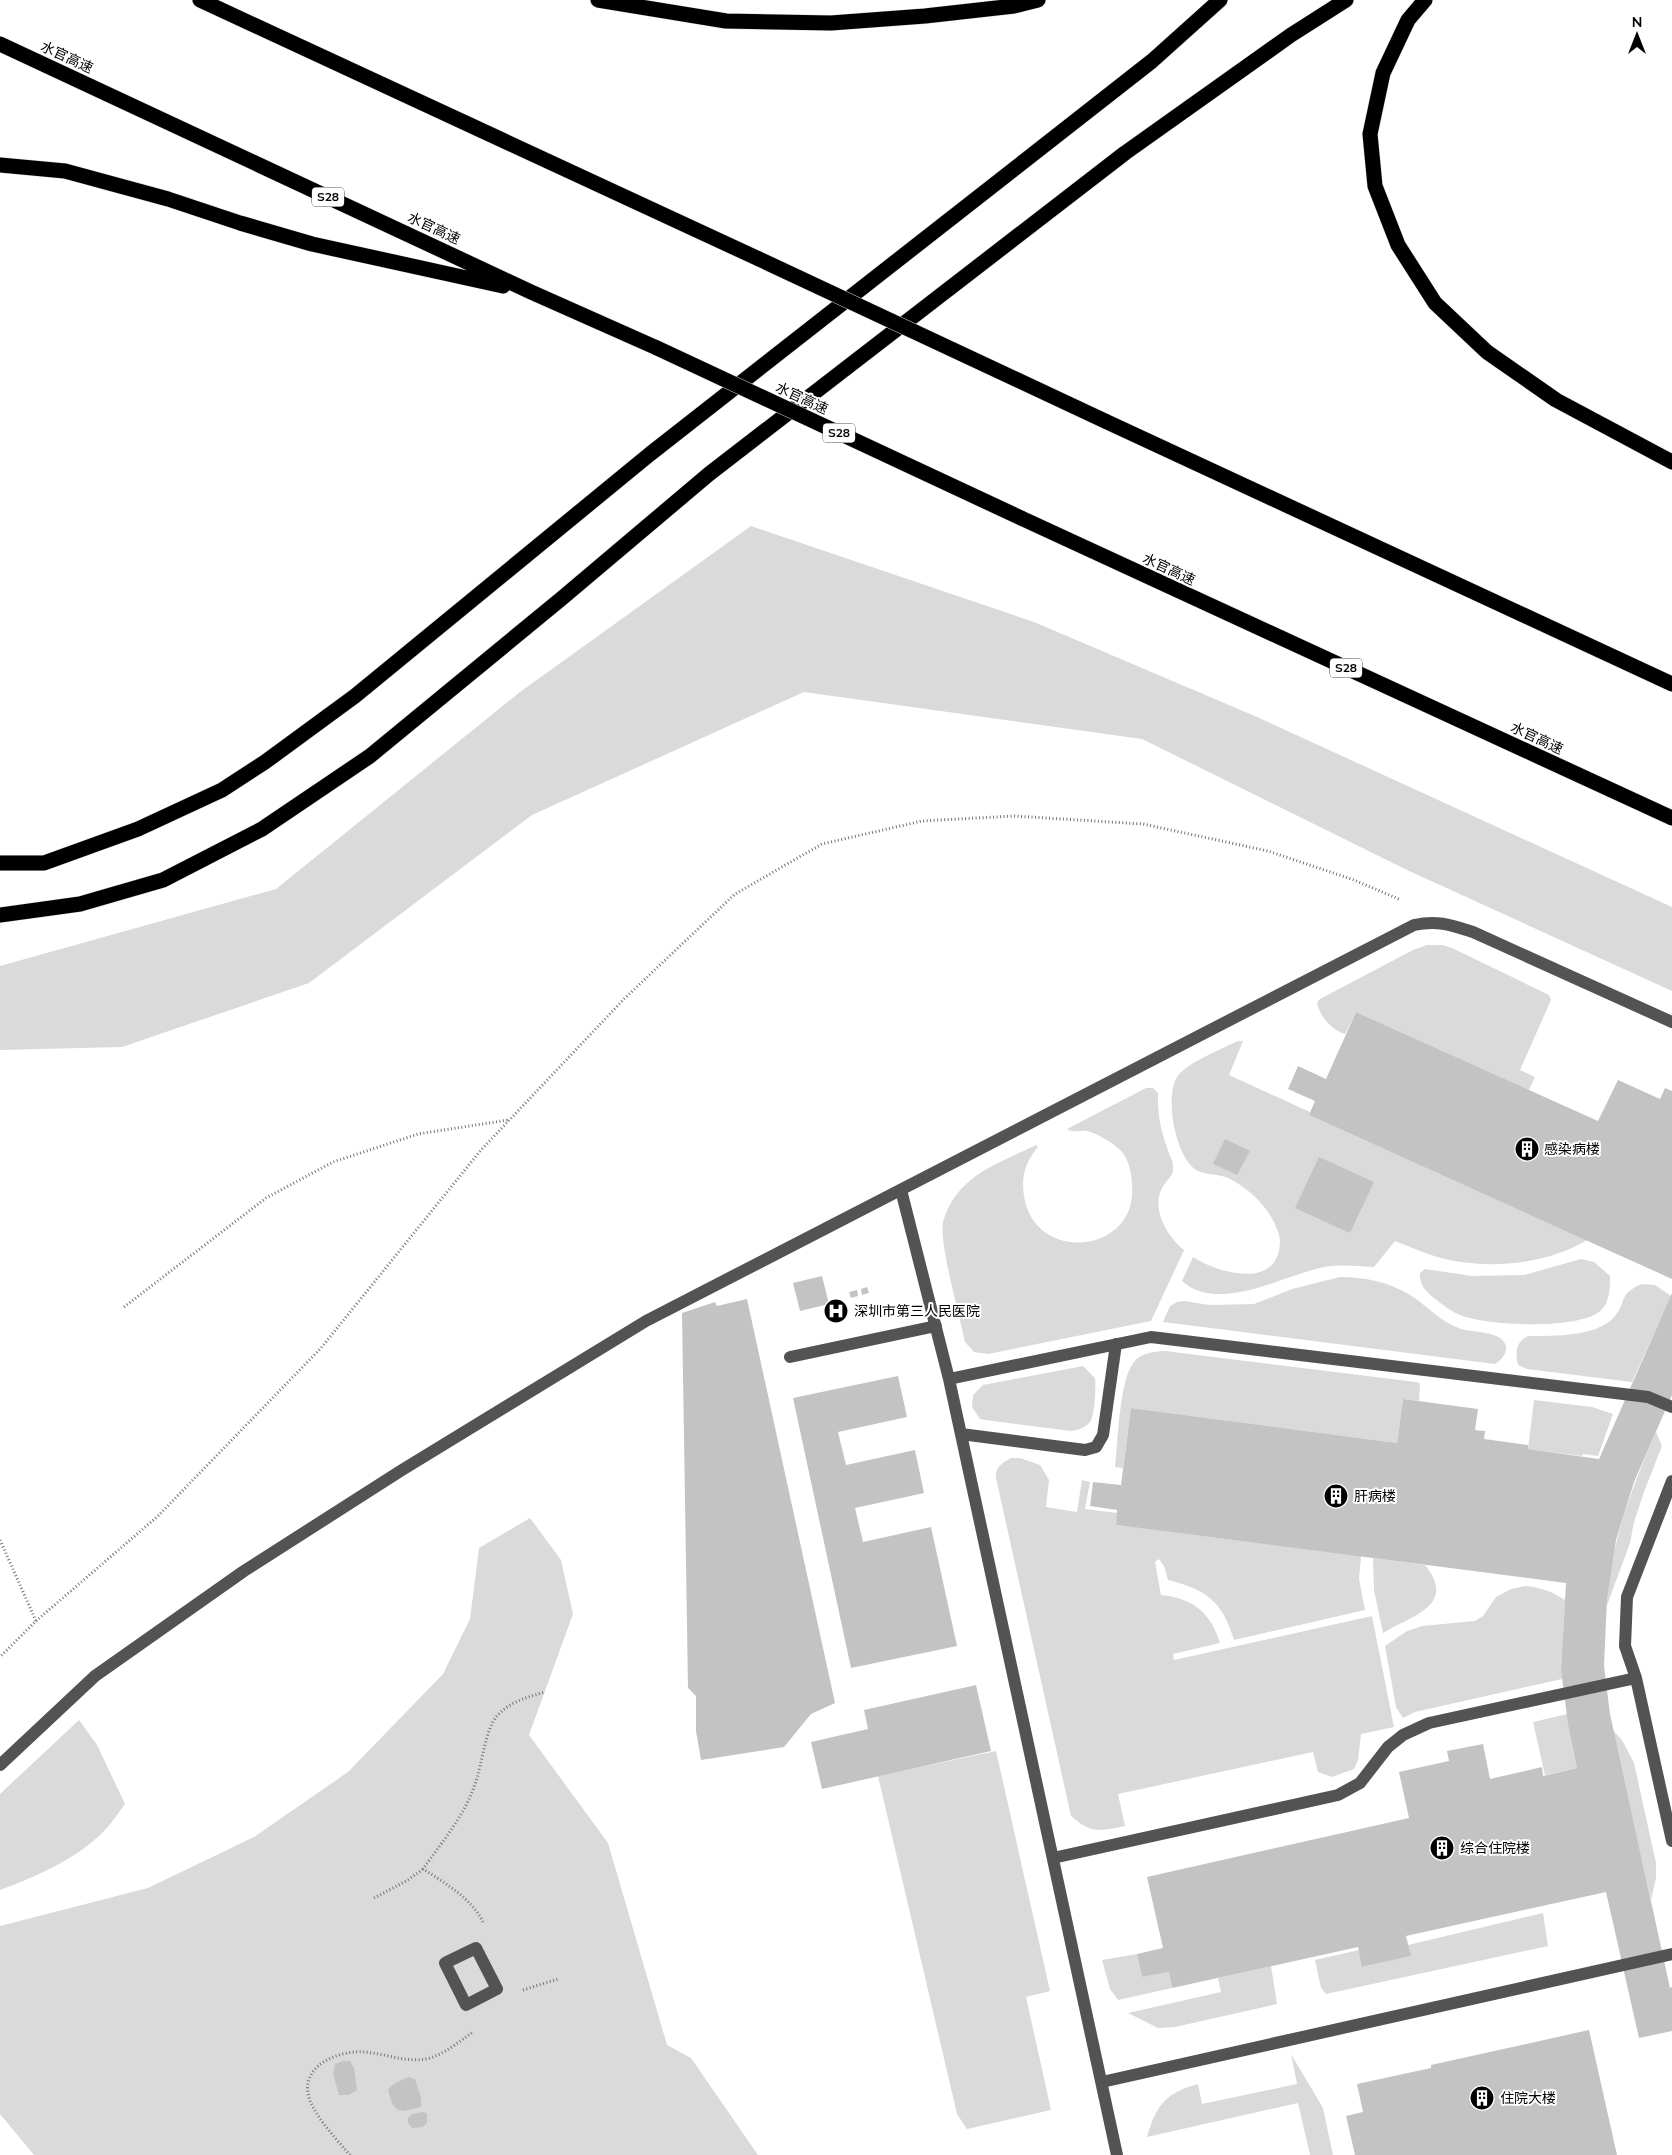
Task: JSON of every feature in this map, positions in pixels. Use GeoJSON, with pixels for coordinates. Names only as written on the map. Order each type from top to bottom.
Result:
{"type":"FeatureCollection","features":[{"type":"Feature","properties":{"kind":"highway"},"geometry":{"type":"LineString","coordinates":[[200,0],[1672,684]]}},
{"type":"Feature","properties":{"kind":"highway"},"geometry":{"type":"LineString","coordinates":[[598,0],[726,21],[831,23],[925,16],[1014,6],[1038,0]]}},
{"type":"Feature","properties":{"kind":"highway"},"geometry":{"type":"LineString","coordinates":[[0,863],[44,863],[138,830],[222,790],[264,762],[355,696],[650,454],[1152,61],[1220,0]]}},
{"type":"Feature","properties":{"kind":"highway"},"geometry":{"type":"LineString","coordinates":[[0,915],[80,904],[162,880],[262,830],[370,756],[709,474],[1125,153],[1291,35],[1346,0]]}},
{"type":"Feature","properties":{"kind":"highway"},"geometry":{"type":"LineString","coordinates":[[1425,0],[1408,20],[1383,73],[1370,134],[1375,186],[1398,245],[1435,304],[1487,352],[1556,400],[1672,462]]}},
{"type":"Feature","properties":{"kind":"highway","name":"水官高速"},"geometry":{"type":"LineString","coordinates":[[0,44],[531,292],[658,348],[1021,518],[1672,818]]}},
{"type":"Feature","properties":{"kind":"highway"},"geometry":{"type":"LineString","coordinates":[[0,165],[65,172],[168,199],[240,224],[312,244],[531,292]]}},
{"type":"Feature","properties":{"kind":"street"},"geometry":{"type":"LineString","coordinates":[[0,1766],[95,1676],[252,1565],[402,1470],[646,1321],[1414,925],[1431,921],[1473,932],[1672,1022]]}},
{"type":"Feature","properties":{"kind":"street"},"geometry":{"type":"LineString","coordinates":[[901,1190],[949,1379],[1117,2155]]}},
{"type":"Feature","properties":{"kind":"street"},"geometry":{"type":"LineString","coordinates":[[790,1357],[936,1326]]}},
{"type":"Feature","properties":{"kind":"street"},"geometry":{"type":"LineString","coordinates":[[949,1379],[1151,1337],[1648,1397],[1672,1408]]}},
{"type":"Feature","properties":{"kind":"street"},"geometry":{"type":"LineString","coordinates":[[961,1434],[1085,1450],[1096,1446],[1104,1436],[1116,1344]]}},
{"type":"Feature","properties":{"kind":"street"},"geometry":{"type":"LineString","coordinates":[[1672,1481],[1627,1597],[1625,1646],[1636,1678],[1672,1841]]}},
{"type":"Feature","properties":{"kind":"street"},"geometry":{"type":"LineString","coordinates":[[1053,1858],[1338,1795],[1360,1783],[1388,1747],[1403,1735],[1429,1723],[1636,1678]]}},
{"type":"Feature","properties":{"kind":"street"},"geometry":{"type":"LineString","coordinates":[[476,1948],[497,1990],[466,2005],[445,1963],[476,1948]]}},
{"type":"Feature","properties":{"kind":"street"},"geometry":{"type":"LineString","coordinates":[[1102,2082],[1672,1954]]}},
{"type":"Feature","properties":{"kind":"path"},"geometry":{"type":"LineString","coordinates":[[0,1658],[36,1621],[158,1516],[321,1348],[481,1150],[624,998],[735,894],[822,844],[922,821],[1014,816],[1143,824],[1268,851],[1354,880],[1404,901]]}},
{"type":"Feature","properties":{"kind":"path"},"geometry":{"type":"LineString","coordinates":[[124,1307],[266,1198],[333,1162],[418,1134],[509,1120]]}},
{"type":"Feature","properties":{"kind":"path"},"geometry":{"type":"LineString","coordinates":[[0,1540],[36,1621]]}},
{"type":"Feature","properties":{"kind":"path"},"geometry":{"type":"LineString","coordinates":[[374,1898],[408,1880],[423,1868]]}},
{"type":"Feature","properties":{"kind":"path"},"geometry":{"type":"LineString","coordinates":[[520,1991],[558,1979]]}},
{"type":"Feature","properties":{"kind":"shaded area"},"geometry":{"type":"Polygon","coordinates":[[[751,526],[1034,622],[1257,717],[1672,907],[1672,991],[1407,870],[1142,739],[804,692],[532,815],[309,983],[122,1047],[0,1050],[0,966],[276,889],[520,692],[751,526]]]}},
{"type":"Feature","properties":{"kind":"shaded area"},"geometry":{"type":"Polygon","coordinates":[[[1427,945],[1443,945],[1452,948],[1549,995],[1551,1000],[1520,1070],[1535,1077],[1529,1090],[1356,1012],[1345,1034],[1332,1027],[1324,1018],[1317,1003],[1320,999],[1413,950],[1427,945]]]}},
{"type":"Feature","properties":{"kind":"shaded area"},"geometry":{"type":"Polygon","coordinates":[[[1238,1041],[1243,1041],[1229,1075],[1310,1112],[1309,1115],[1587,1240],[1555,1255],[1502,1264],[1466,1263],[1449,1260],[1395,1241],[1374,1267],[1343,1265],[1324,1267],[1271,1284],[1232,1293],[1213,1294],[1197,1290],[1182,1281],[1193,1257],[1226,1271],[1252,1274],[1263,1271],[1272,1264],[1279,1249],[1280,1240],[1275,1223],[1265,1207],[1236,1182],[1198,1171],[1190,1165],[1178,1142],[1174,1128],[1172,1099],[1173,1087],[1177,1077],[1196,1062],[1238,1041]]]}},
{"type":"Feature","properties":{"kind":"shaded area"},"geometry":{"type":"Polygon","coordinates":[[[1146,1088],[1153,1088],[1158,1093],[1161,1129],[1173,1163],[1173,1172],[1162,1188],[1158,1205],[1162,1222],[1184,1250],[1151,1321],[988,1354],[974,1352],[965,1342],[944,1246],[943,1222],[954,1198],[967,1183],[979,1174],[1036,1145],[1038,1147],[1030,1158],[1025,1170],[1023,1189],[1031,1217],[1044,1232],[1061,1240],[1080,1242],[1098,1239],[1114,1230],[1126,1216],[1132,1196],[1132,1179],[1128,1162],[1119,1149],[1100,1136],[1086,1131],[1067,1129],[1146,1088]]]}},
{"type":"Feature","properties":{"kind":"shaded area"},"geometry":{"type":"Polygon","coordinates":[[[1581,1259],[1594,1262],[1610,1276],[1607,1302],[1601,1311],[1596,1314],[1584,1319],[1567,1322],[1529,1324],[1473,1319],[1460,1315],[1446,1307],[1428,1293],[1423,1287],[1420,1277],[1420,1273],[1425,1269],[1472,1276],[1524,1275],[1581,1259]]]}},
{"type":"Feature","properties":{"kind":"shaded area"},"geometry":{"type":"Polygon","coordinates":[[[1340,1277],[1376,1281],[1402,1290],[1454,1326],[1497,1336],[1506,1345],[1506,1352],[1495,1364],[1163,1322],[1170,1306],[1177,1302],[1185,1301],[1209,1305],[1254,1304],[1292,1289],[1340,1277]]]}},
{"type":"Feature","properties":{"kind":"shaded area"},"geometry":{"type":"Polygon","coordinates":[[[1641,1284],[1655,1285],[1671,1296],[1632,1382],[1527,1369],[1518,1365],[1517,1348],[1524,1338],[1528,1336],[1575,1334],[1598,1328],[1615,1316],[1626,1295],[1641,1284]]]}},
{"type":"Feature","properties":{"kind":"shaded area"},"geometry":{"type":"Polygon","coordinates":[[[1165,1351],[1416,1382],[1420,1383],[1419,1401],[1403,1399],[1397,1443],[1131,1408],[1123,1468],[1115,1467],[1122,1397],[1129,1371],[1134,1362],[1141,1356],[1148,1353],[1165,1351]]]}},
{"type":"Feature","properties":{"kind":"shaded area"},"geometry":{"type":"Polygon","coordinates":[[[1083,1366],[1095,1378],[1095,1401],[1090,1422],[1079,1429],[1071,1431],[980,1419],[972,1407],[973,1395],[983,1385],[1083,1366]]]}},
{"type":"Feature","properties":{"kind":"shaded area"},"geometry":{"type":"Polygon","coordinates":[[[1534,1400],[1592,1407],[1613,1414],[1598,1456],[1583,1454],[1582,1456],[1528,1449],[1534,1400]]]}},
{"type":"Feature","properties":{"kind":"shaded area"},"geometry":{"type":"Polygon","coordinates":[[[1656,1432],[1662,1446],[1644,1492],[1634,1522],[1630,1543],[1606,1608],[1612,1562],[1623,1518],[1656,1432]]]}},
{"type":"Feature","properties":{"kind":"shaded area"},"geometry":{"type":"Polygon","coordinates":[[[1011,1458],[1020,1458],[1040,1465],[1049,1480],[1046,1507],[1077,1512],[1082,1480],[1090,1482],[1085,1509],[1117,1513],[1116,1525],[1361,1556],[1359,1579],[1365,1610],[1234,1640],[1224,1616],[1211,1599],[1193,1588],[1168,1580],[1164,1566],[1159,1559],[1155,1562],[1161,1595],[1182,1600],[1199,1609],[1211,1623],[1220,1643],[1173,1654],[1174,1660],[1372,1616],[1394,1727],[1361,1734],[1358,1760],[1354,1769],[1332,1777],[1318,1772],[1313,1752],[1118,1794],[1125,1826],[1096,1830],[1078,1822],[1071,1816],[996,1478],[998,1468],[1011,1458]]]}},
{"type":"Feature","properties":{"kind":"shaded area"},"geometry":{"type":"Polygon","coordinates":[[[530,1518],[561,1560],[573,1614],[529,1735],[608,1843],[667,2045],[691,2058],[758,2155],[34,2155],[0,2114],[0,1926],[148,1888],[254,1837],[348,1772],[443,1674],[470,1619],[479,1548],[530,1518]]]}},
{"type":"Feature","properties":{"kind":"shaded area"},"geometry":{"type":"Polygon","coordinates":[[[1373,1558],[1425,1565],[1434,1579],[1436,1591],[1433,1600],[1426,1608],[1417,1615],[1383,1633],[1374,1590],[1373,1558]]]}},
{"type":"Feature","properties":{"kind":"shaded area"},"geometry":{"type":"Polygon","coordinates":[[[1525,1586],[1546,1590],[1565,1600],[1562,1679],[1415,1712],[1403,1718],[1396,1707],[1385,1646],[1407,1631],[1422,1626],[1475,1621],[1483,1616],[1496,1597],[1511,1589],[1525,1586]]]}},
{"type":"Feature","properties":{"kind":"shaded area"},"geometry":{"type":"Polygon","coordinates":[[[1567,1714],[1577,1768],[1545,1775],[1533,1722],[1567,1714]]]}},
{"type":"Feature","properties":{"kind":"shaded area"},"geometry":{"type":"Polygon","coordinates":[[[79,1720],[97,1745],[125,1804],[104,1831],[68,1859],[41,1873],[0,1890],[0,1794],[79,1720]]]}},
{"type":"Feature","properties":{"kind":"shaded area"},"geometry":{"type":"Polygon","coordinates":[[[1613,1730],[1622,1740],[1634,1763],[1656,1863],[1656,1878],[1651,1900],[1613,1730]]]}},
{"type":"Feature","properties":{"kind":"shaded area"},"geometry":{"type":"Polygon","coordinates":[[[996,1751],[1050,1991],[1026,1997],[1051,2110],[967,2129],[957,2114],[878,1776],[996,1751]]]}},
{"type":"Feature","properties":{"kind":"shaded area"},"geometry":{"type":"Polygon","coordinates":[[[1543,1913],[1548,1946],[1326,1994],[1321,1988],[1315,1960],[1359,1950],[1363,1967],[1410,1956],[1408,1945],[1543,1913]]]}},
{"type":"Feature","properties":{"kind":"shaded area"},"geometry":{"type":"Polygon","coordinates":[[[1137,1954],[1142,1977],[1169,1972],[1172,1988],[1118,2000],[1110,1989],[1102,1960],[1137,1954]]]}},
{"type":"Feature","properties":{"kind":"shaded area"},"geometry":{"type":"Polygon","coordinates":[[[1271,1966],[1277,2004],[1175,2027],[1158,2028],[1128,2013],[1221,1992],[1218,1978],[1271,1966]]]}},
{"type":"Feature","properties":{"kind":"shaded area"},"geometry":{"type":"Polygon","coordinates":[[[1291,2054],[1323,2108],[1333,2155],[1310,2155],[1298,2103],[1147,2137],[1154,2117],[1164,2102],[1177,2092],[1198,2084],[1202,2104],[1297,2084],[1291,2054]]]}},
{"type":"Feature","properties":{"kind":"building","name":"感染病楼"},"geometry":{"type":"Polygon","coordinates":[[[1356,1012],[1598,1121],[1618,1080],[1660,1099],[1665,1088],[1672,1091],[1672,1279],[1309,1115],[1315,1101],[1288,1089],[1298,1066],[1326,1079],[1356,1012]]]}},
{"type":"Feature","properties":{"kind":"building"},"geometry":{"type":"Polygon","coordinates":[[[1225,1139],[1250,1151],[1237,1175],[1213,1164],[1225,1139]]]}},
{"type":"Feature","properties":{"kind":"building"},"geometry":{"type":"Polygon","coordinates":[[[1319,1157],[1374,1182],[1350,1233],[1295,1208],[1319,1157]]]}},
{"type":"Feature","properties":{"kind":"building"},"geometry":{"type":"Polygon","coordinates":[[[822,1276],[829,1304],[800,1311],[793,1283],[822,1276]]]}},
{"type":"Feature","properties":{"kind":"building"},"geometry":{"type":"Polygon","coordinates":[[[867,1287],[869,1293],[862,1295],[861,1289],[867,1287]]]}},
{"type":"Feature","properties":{"kind":"building"},"geometry":{"type":"Polygon","coordinates":[[[857,1290],[858,1296],[851,1298],[849,1292],[857,1290]]]}},
{"type":"Feature","properties":{"kind":"building"},"geometry":{"type":"Polygon","coordinates":[[[1672,1293],[1672,1395],[1634,1482],[1616,1540],[1607,1599],[1604,1666],[1610,1714],[1670,1988],[1672,1987],[1672,2031],[1639,2038],[1606,1892],[1406,1936],[1411,1956],[1362,1967],[1358,1947],[1172,1988],[1169,1972],[1142,1977],[1137,1954],[1163,1948],[1147,1877],[1409,1818],[1399,1772],[1449,1761],[1447,1751],[1483,1744],[1490,1779],[1542,1767],[1543,1776],[1577,1768],[1568,1724],[1561,1670],[1566,1583],[1116,1525],[1117,1510],[1090,1506],[1093,1482],[1121,1485],[1131,1408],[1397,1443],[1403,1399],[1478,1409],[1475,1430],[1485,1431],[1484,1439],[1528,1445],[1528,1449],[1599,1459],[1672,1293]]]}},
{"type":"Feature","properties":{"kind":"building"},"geometry":{"type":"Polygon","coordinates":[[[747,1299],[835,1703],[811,1714],[784,1747],[701,1760],[696,1731],[696,1696],[688,1688],[682,1313],[715,1302],[717,1306],[747,1299]]]}},
{"type":"Feature","properties":{"kind":"building"},"geometry":{"type":"Polygon","coordinates":[[[898,1376],[907,1417],[838,1432],[846,1465],[915,1450],[924,1493],[855,1508],[863,1542],[931,1527],[957,1646],[851,1668],[793,1398],[898,1376]]]}},
{"type":"Feature","properties":{"kind":"building"},"geometry":{"type":"Polygon","coordinates":[[[976,1685],[991,1751],[822,1789],[811,1742],[868,1729],[864,1710],[976,1685]]]}},
{"type":"Feature","properties":{"kind":"building","name":"住院大楼"},"geometry":{"type":"Polygon","coordinates":[[[1589,2030],[1617,2155],[1355,2155],[1346,2116],[1363,2112],[1357,2084],[1431,2068],[1431,2065],[1589,2030]]]}},
{"type":"Feature","properties":{"kind":"building"},"geometry":{"type":"Polygon","coordinates":[[[350,2061],[354,2068],[357,2090],[349,2095],[339,2095],[333,2074],[335,2064],[350,2061]]]}},
{"type":"Feature","properties":{"kind":"building"},"geometry":{"type":"Polygon","coordinates":[[[408,2077],[415,2079],[421,2098],[421,2107],[404,2111],[398,2110],[392,2104],[388,2090],[392,2085],[408,2077]]]}},
{"type":"Feature","properties":{"kind":"building"},"geometry":{"type":"Polygon","coordinates":[[[424,2112],[427,2114],[427,2123],[423,2127],[412,2128],[408,2123],[408,2118],[412,2114],[424,2112]]]}},
{"type":"Feature","properties":{"kind":"place","name":"感染病楼"},"geometry":{"type":"Point","coordinates":[1527,1149]}},
{"type":"Feature","properties":{"kind":"place","name":"深圳市第三人民医院"},"geometry":{"type":"Point","coordinates":[836,1311]}},
{"type":"Feature","properties":{"kind":"place","name":"肝病楼"},"geometry":{"type":"Point","coordinates":[1336,1496]}},
{"type":"Feature","properties":{"kind":"place","name":"综合住院楼"},"geometry":{"type":"Point","coordinates":[1442,1848]}},
{"type":"Feature","properties":{"kind":"place","name":"住院大楼"},"geometry":{"type":"Point","coordinates":[1482,2098]}}]}
